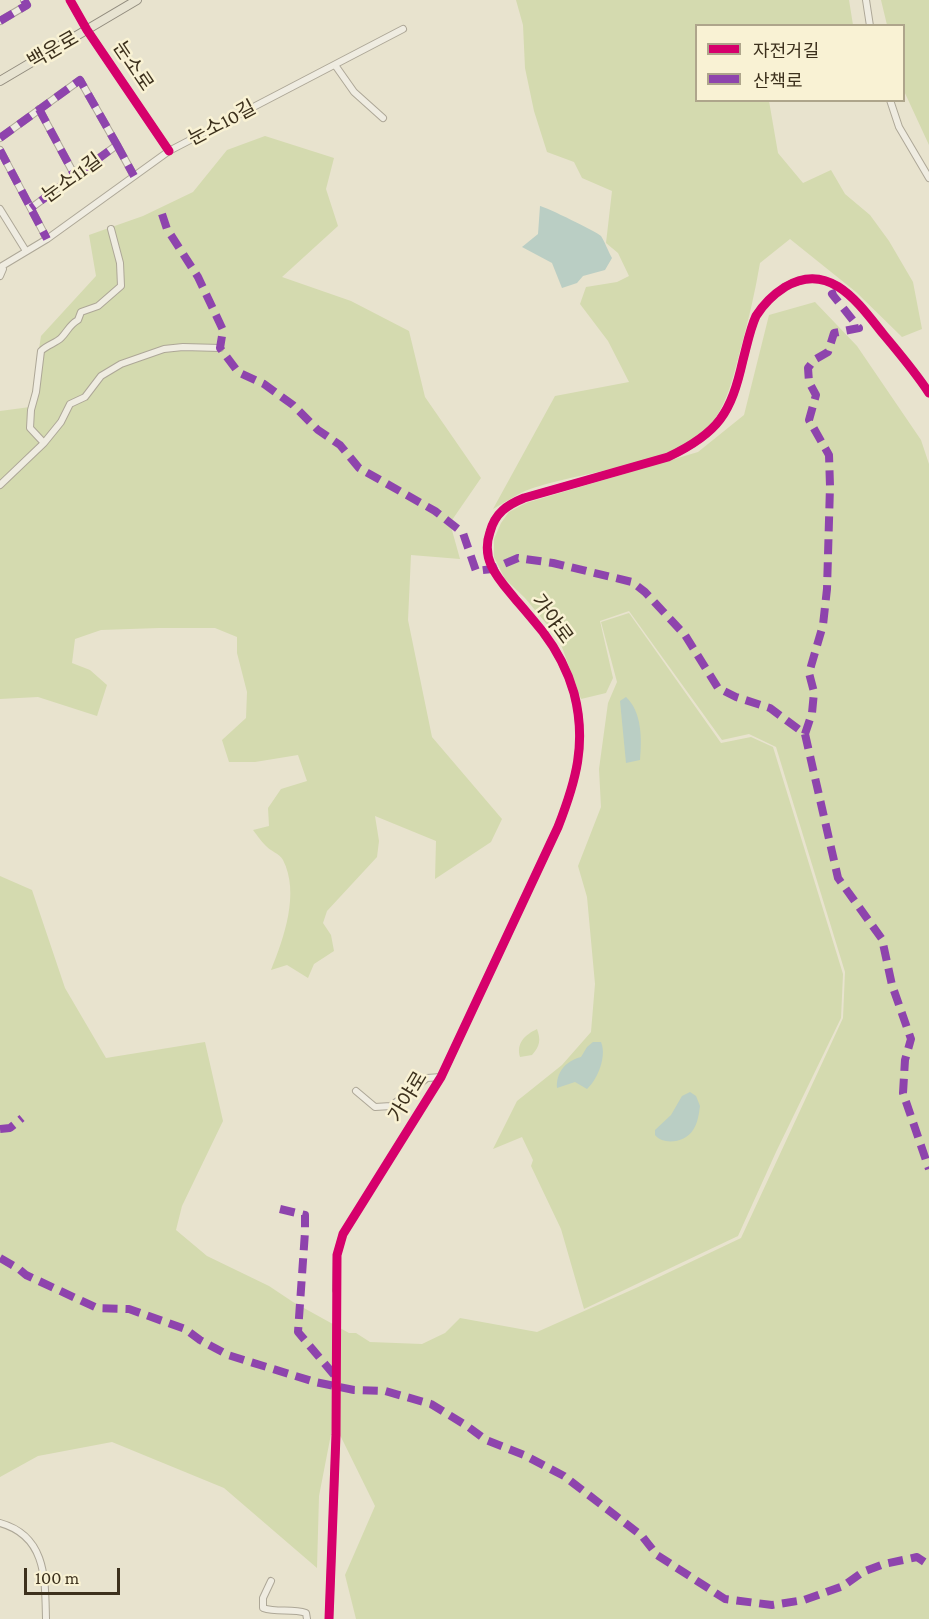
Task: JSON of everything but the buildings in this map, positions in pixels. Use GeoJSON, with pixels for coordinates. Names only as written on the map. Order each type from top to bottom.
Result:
{"type":"FeatureCollection","features":[{"type":"Feature","properties":{"kind":"main road","name":"백운로"},"geometry":{"type":"LineString","coordinates":[[0,81],[137,0]]}},
{"type":"Feature","properties":{"kind":"street"},"geometry":{"type":"LineString","coordinates":[[0,21],[27,5],[24,0]]}},
{"type":"Feature","properties":{"kind":"street","name":"눈소로"},"geometry":{"type":"LineString","coordinates":[[70,0],[87,30],[169,151]]}},
{"type":"Feature","properties":{"kind":"street"},"geometry":{"type":"LineString","coordinates":[[866,0],[870,24]]}},
{"type":"Feature","properties":{"kind":"street","name":"눈소10길"},"geometry":{"type":"LineString","coordinates":[[1,266],[47,239],[169,151],[404,29]]}},
{"type":"Feature","properties":{"kind":"street"},"geometry":{"type":"LineString","coordinates":[[335,64],[354,92],[382,118]]}},
{"type":"Feature","properties":{"kind":"street","name":"눈소11길"},"geometry":{"type":"LineString","coordinates":[[0,138],[80,80],[117,145],[31,208]]}},
{"type":"Feature","properties":{"kind":"street"},"geometry":{"type":"LineString","coordinates":[[891,102],[899,127],[929,178]]}},
{"type":"Feature","properties":{"kind":"street"},"geometry":{"type":"LineString","coordinates":[[39,109],[75,176]]}},
{"type":"Feature","properties":{"kind":"street"},"geometry":{"type":"LineString","coordinates":[[117,145],[134,176]]}},
{"type":"Feature","properties":{"kind":"street"},"geometry":{"type":"LineString","coordinates":[[0,150],[47,239]]}},
{"type":"Feature","properties":{"kind":"street"},"geometry":{"type":"LineString","coordinates":[[0,209],[26,251]]}},
{"type":"Feature","properties":{"kind":"street"},"geometry":{"type":"LineString","coordinates":[[44,443],[30,428],[41,351],[50,343],[60,339],[70,324],[78,320],[81,312],[98,306],[121,286],[120,263],[111,229]]}},
{"type":"Feature","properties":{"kind":"street"},"geometry":{"type":"LineString","coordinates":[[0,276],[3,269],[1,266]]}},
{"type":"Feature","properties":{"kind":"street","name":"가야로"},"geometry":{"type":"LineString","coordinates":[[336,1290],[337,1255],[343,1234],[441,1077],[558,827],[572,790],[580,752],[580,733],[574,694],[562,664],[544,634],[503,586],[488,560],[487,543],[493,522],[508,505],[524,498],[668,457],[704,437],[719,421],[732,401],[756,315],[782,289],[802,280],[811,278],[831,282],[852,297],[915,372],[929,393]]}},
{"type":"Feature","properties":{"kind":"street"},"geometry":{"type":"LineString","coordinates":[[0,485],[44,443],[61,422],[70,404],[85,397],[101,376],[121,364],[164,349],[220,348]]}},
{"type":"Feature","properties":{"kind":"street"},"geometry":{"type":"LineString","coordinates":[[356,1091],[375,1107],[391,1106],[427,1078],[441,1077]]}},
{"type":"Feature","properties":{"kind":"street"},"geometry":{"type":"LineString","coordinates":[[329,1619],[336,1434]]}},
{"type":"Feature","properties":{"kind":"street"},"geometry":{"type":"LineString","coordinates":[[0,1523],[25,1537],[40,1557],[45,1576],[46,1619]]}},
{"type":"Feature","properties":{"kind":"street"},"geometry":{"type":"LineString","coordinates":[[271,1581],[263,1598],[263,1608],[277,1611],[300,1611],[306,1613],[307,1619]]}},
{"type":"Feature","properties":{"kind":"green space"},"geometry":{"type":"Polygon","coordinates":[[[516,0],[849,0],[853,24],[695,24],[695,102],[769,102],[778,153],[803,183],[831,170],[845,194],[870,215],[889,241],[913,282],[922,329],[902,337],[856,292],[790,239],[760,263],[749,318],[732,381],[720,410],[709,427],[693,440],[673,450],[623,466],[546,484],[525,491],[493,509],[555,396],[629,382],[608,341],[580,304],[586,287],[617,282],[629,276],[618,253],[606,243],[612,191],[582,178],[574,162],[547,152],[534,111],[525,68],[523,25],[516,0]]]}},
{"type":"Feature","properties":{"kind":"green space"},"geometry":{"type":"Polygon","coordinates":[[[881,0],[929,0],[929,145],[905,93],[905,24],[887,24],[881,0]]]}},
{"type":"Feature","properties":{"kind":"green space"},"geometry":{"type":"Polygon","coordinates":[[[265,136],[334,158],[326,189],[338,226],[282,277],[351,301],[409,331],[425,397],[481,478],[450,523],[460,559],[411,555],[408,620],[432,737],[502,819],[491,842],[435,879],[436,841],[375,816],[379,841],[377,857],[327,911],[323,923],[331,935],[334,951],[314,964],[308,978],[287,965],[271,970],[285,930],[290,887],[283,860],[262,842],[253,830],[269,826],[268,808],[281,789],[307,781],[298,755],[255,762],[229,762],[222,740],[246,718],[247,692],[237,653],[237,637],[215,628],[101,630],[75,639],[72,663],[90,670],[107,685],[97,716],[38,697],[0,699],[0,411],[30,407],[41,336],[96,276],[89,235],[143,216],[193,192],[227,150],[265,136]]]}},
{"type":"Feature","properties":{"kind":"green space"},"geometry":{"type":"Polygon","coordinates":[[[815,302],[857,346],[921,440],[929,464],[929,1619],[356,1619],[345,1575],[375,1506],[341,1437],[332,1429],[319,1496],[317,1568],[224,1488],[112,1442],[38,1456],[0,1477],[0,876],[32,890],[65,988],[106,1058],[205,1042],[223,1121],[182,1206],[176,1230],[207,1256],[269,1286],[349,1333],[356,1333],[370,1342],[422,1344],[445,1333],[460,1318],[537,1332],[741,1238],[843,1018],[845,972],[776,747],[749,734],[722,740],[629,611],[600,621],[613,678],[606,693],[581,699],[559,639],[525,598],[505,579],[494,557],[494,539],[509,512],[526,503],[698,452],[744,415],[769,315],[815,302]]]}},
{"type":"Feature","properties":{"kind":"green space"},"geometry":{"type":"Polygon","coordinates":[[[629,613],[721,743],[751,737],[773,747],[843,974],[841,1018],[738,1236],[584,1309],[561,1229],[531,1166],[533,1160],[522,1137],[493,1149],[517,1101],[562,1065],[591,1032],[595,984],[587,897],[578,866],[601,807],[599,769],[608,703],[617,682],[601,622],[629,613]]]}},
{"type":"Feature","properties":{"kind":"green space"},"geometry":{"type":"Polygon","coordinates":[[[537,1029],[539,1043],[537,1049],[532,1055],[520,1057],[519,1048],[522,1040],[537,1029]]]}},
{"type":"Feature","properties":{"kind":"shaded area"},"geometry":{"type":"Polygon","coordinates":[[[540,206],[601,236],[612,258],[605,270],[583,276],[577,283],[562,288],[552,263],[522,247],[538,234],[540,206]]]}},
{"type":"Feature","properties":{"kind":"shaded area"},"geometry":{"type":"Polygon","coordinates":[[[626,697],[638,718],[641,743],[640,760],[626,763],[620,701],[626,697]]]}},
{"type":"Feature","properties":{"kind":"shaded area"},"geometry":{"type":"Polygon","coordinates":[[[593,1042],[601,1042],[603,1054],[598,1073],[591,1085],[587,1089],[575,1082],[557,1088],[558,1077],[563,1068],[571,1061],[581,1057],[593,1042]]]}},
{"type":"Feature","properties":{"kind":"shaded area"},"geometry":{"type":"Polygon","coordinates":[[[690,1092],[696,1096],[700,1106],[693,1130],[680,1140],[664,1141],[659,1138],[655,1135],[655,1130],[671,1115],[682,1096],[690,1092]]]}},
{"type":"Feature","properties":{"kind":"tunnel"},"geometry":{"type":"LineString","coordinates":[[336,1290],[336,1435]]}},
{"type":"Feature","properties":{"kind":"marked path"},"geometry":{"type":"LineString","coordinates":[[0,21],[27,5],[24,0]]}},
{"type":"Feature","properties":{"kind":"marked path"},"geometry":{"type":"LineString","coordinates":[[0,138],[80,80],[117,145],[31,208]]}},
{"type":"Feature","properties":{"kind":"marked path"},"geometry":{"type":"LineString","coordinates":[[39,109],[75,176]]}},
{"type":"Feature","properties":{"kind":"marked path"},"geometry":{"type":"LineString","coordinates":[[117,145],[134,176]]}},
{"type":"Feature","properties":{"kind":"marked path"},"geometry":{"type":"LineString","coordinates":[[0,150],[47,239]]}},
{"type":"Feature","properties":{"kind":"marked path"},"geometry":{"type":"LineString","coordinates":[[162,214],[167,229],[198,277],[223,330],[220,348],[238,372],[264,384],[293,405],[318,430],[340,445],[359,468],[435,511],[463,533],[476,571],[492,569],[518,558],[553,563],[632,582],[645,592],[685,635],[718,688],[736,697],[770,708],[805,734],[812,713],[814,692],[809,673],[823,625],[827,589],[830,486],[829,455],[809,420],[816,395],[809,382],[808,368],[814,360],[828,352],[834,333],[859,328],[832,294],[843,290]]}},
{"type":"Feature","properties":{"kind":"marked path"},"geometry":{"type":"LineString","coordinates":[[805,734],[838,878],[882,939],[892,985],[911,1039],[905,1060],[903,1093],[929,1169]]}},
{"type":"Feature","properties":{"kind":"marked path"},"geometry":{"type":"LineString","coordinates":[[0,1129],[10,1128],[22,1118]]}},
{"type":"Feature","properties":{"kind":"marked path"},"geometry":{"type":"LineString","coordinates":[[280,1209],[305,1215],[298,1332],[335,1376]]}},
{"type":"Feature","properties":{"kind":"marked path"},"geometry":{"type":"LineString","coordinates":[[0,1258],[26,1275],[97,1308],[129,1309],[185,1329],[228,1355],[315,1382],[354,1390],[385,1391],[431,1404],[486,1440],[524,1455],[564,1476],[642,1536],[657,1555],[725,1599],[772,1605],[804,1600],[843,1586],[863,1572],[884,1564],[917,1557],[929,1565]]}},
{"type":"Feature","properties":{"kind":"cycle path"},"geometry":{"type":"LineString","coordinates":[[70,0],[87,30],[169,151]]}},
{"type":"Feature","properties":{"kind":"cycle path"},"geometry":{"type":"LineString","coordinates":[[329,1619],[336,1435],[337,1255],[343,1234],[441,1077],[558,827],[578,762],[580,729],[574,693],[561,661],[548,639],[503,585],[489,561],[487,552],[492,525],[503,511],[524,498],[668,457],[700,439],[711,430],[727,408],[756,316],[777,293],[801,280],[816,279],[830,282],[854,299],[929,393]]}}]}
